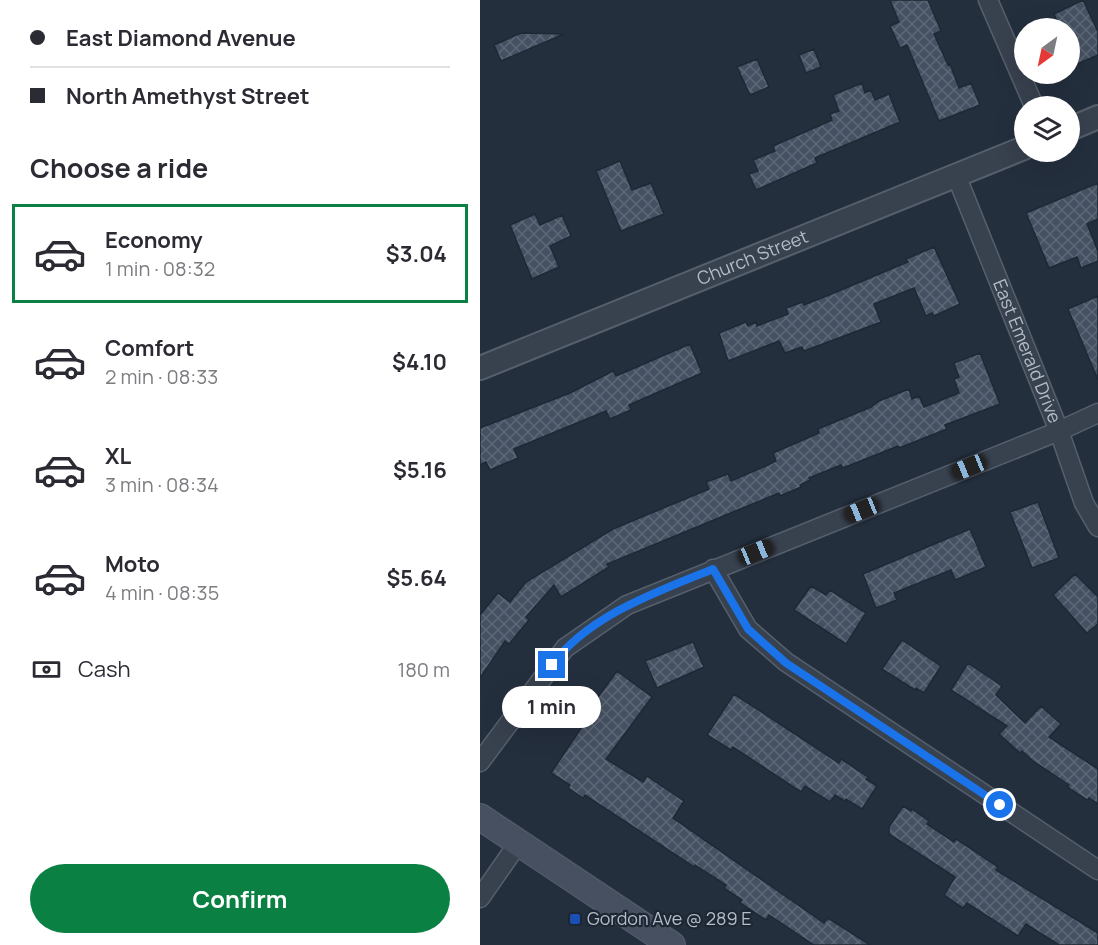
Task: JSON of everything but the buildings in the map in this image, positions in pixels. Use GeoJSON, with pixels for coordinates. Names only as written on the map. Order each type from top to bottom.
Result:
{"type":"FeatureCollection","features":[{"type":"Feature","properties":{"kind":"main road"},"geometry":{"type":"LineString","coordinates":[[480,817],[672,945]]}},
{"type":"Feature","properties":{"kind":"street"},"geometry":{"type":"LineString","coordinates":[[988,0],[1030,96]]}},
{"type":"Feature","properties":{"kind":"street"},"geometry":{"type":"LineString","coordinates":[[1080,125],[1098,117]]}},
{"type":"Feature","properties":{"kind":"street","name":"Church Street"},"geometry":{"type":"LineString","coordinates":[[480,368],[1014,151]]}},
{"type":"Feature","properties":{"kind":"street","name":"East Emerald Drive"},"geometry":{"type":"LineString","coordinates":[[956,175],[1059,431],[1084,503],[1098,527]]}},
{"type":"Feature","properties":{"kind":"street"},"geometry":{"type":"LineString","coordinates":[[480,762],[565,648],[627,605],[1059,431],[1098,413]]}},
{"type":"Feature","properties":{"kind":"street"},"geometry":{"type":"LineString","coordinates":[[713,569],[748,629],[786,663],[1098,870]]}},
{"type":"Feature","properties":{"kind":"street"},"geometry":{"type":"LineString","coordinates":[[480,898],[519,842]]}},
{"type":"Feature","properties":{"kind":"place","name":"Gordon Ave @ 289 E"},"geometry":{"type":"Point","coordinates":[575,919]}},
{"type":"Feature","properties":{"kind":"route"},"geometry":{"type":"LineString","coordinates":[[552,665],[565,648],[627,605],[713,569],[748,629],[786,663],[1000,805]]}}]}
